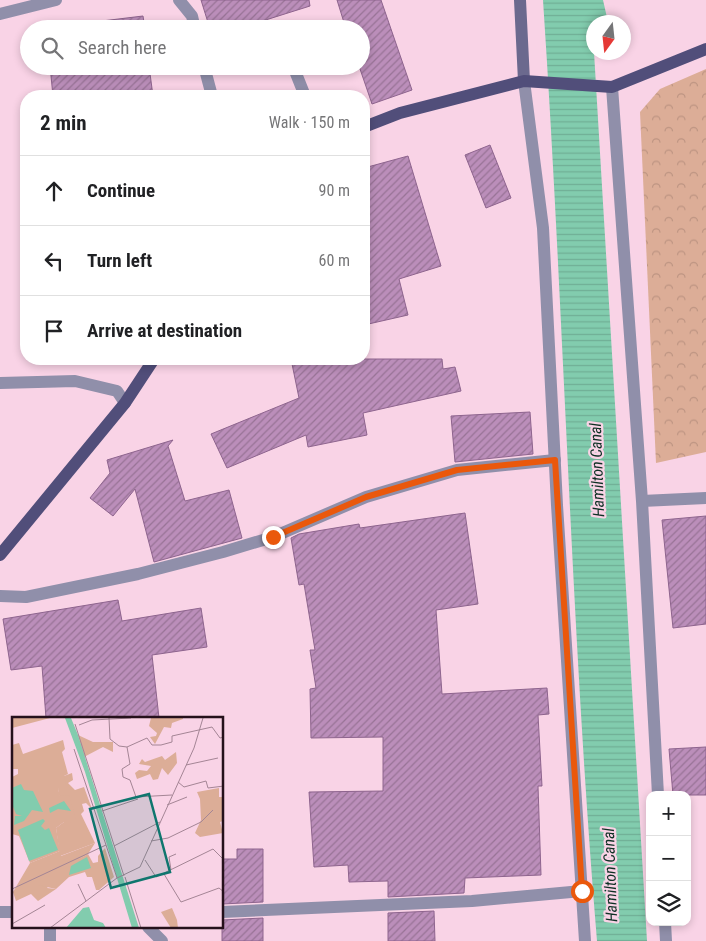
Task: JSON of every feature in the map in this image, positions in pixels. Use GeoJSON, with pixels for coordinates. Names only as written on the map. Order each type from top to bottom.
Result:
{"type":"FeatureCollection","features":[{"type":"Feature","properties":{"kind":"main road"},"geometry":{"type":"LineString","coordinates":[[520,0],[524,81]]}},
{"type":"Feature","properties":{"kind":"main road"},"geometry":{"type":"LineString","coordinates":[[370,125],[400,113],[524,81],[612,87],[706,49]]}},
{"type":"Feature","properties":{"kind":"main road"},"geometry":{"type":"LineString","coordinates":[[0,555],[125,403],[150,365]]}},
{"type":"Feature","properties":{"kind":"street"},"geometry":{"type":"LineString","coordinates":[[0,14],[56,0]]}},
{"type":"Feature","properties":{"kind":"street"},"geometry":{"type":"LineString","coordinates":[[179,0],[192,16],[193,20]]}},
{"type":"Feature","properties":{"kind":"street"},"geometry":{"type":"LineString","coordinates":[[206,75],[210,90]]}},
{"type":"Feature","properties":{"kind":"street"},"geometry":{"type":"LineString","coordinates":[[297,75],[303,90]]}},
{"type":"Feature","properties":{"kind":"street"},"geometry":{"type":"LineString","coordinates":[[524,81],[543,228],[555,460],[585,941]]}},
{"type":"Feature","properties":{"kind":"street"},"geometry":{"type":"LineString","coordinates":[[612,87],[642,501],[658,791]]}},
{"type":"Feature","properties":{"kind":"street"},"geometry":{"type":"LineString","coordinates":[[0,383],[75,381],[116,391],[125,403]]}},
{"type":"Feature","properties":{"kind":"street"},"geometry":{"type":"LineString","coordinates":[[0,596],[26,598],[138,574],[223,552],[273,537],[366,497],[457,470],[555,460]]}},
{"type":"Feature","properties":{"kind":"street"},"geometry":{"type":"LineString","coordinates":[[642,501],[706,498]]}},
{"type":"Feature","properties":{"kind":"street"},"geometry":{"type":"LineString","coordinates":[[224,912],[472,901],[582,891]]}},
{"type":"Feature","properties":{"kind":"street"},"geometry":{"type":"LineString","coordinates":[[664,926],[666,941]]}},
{"type":"Feature","properties":{"kind":"street"},"geometry":{"type":"LineString","coordinates":[[50,928],[50,941]]}},
{"type":"Feature","properties":{"kind":"street"},"geometry":{"type":"LineString","coordinates":[[149,928],[162,941]]}},
{"type":"Feature","properties":{"kind":"green space"},"geometry":{"type":"Polygon","coordinates":[[[706,69],[706,452],[656,463],[640,112],[660,89],[706,69]]]}},
{"type":"Feature","properties":{"kind":"water","name":"Hamilton Canal"},"geometry":{"type":"Polygon","coordinates":[[[543,0],[603,0],[606,15],[586,15],[586,60],[594,60],[647,941],[597,941],[574,589],[543,0]]]}},
{"type":"Feature","properties":{"kind":"building"},"geometry":{"type":"Polygon","coordinates":[[[201,0],[309,0],[310,6],[266,20],[207,20],[201,0]]]}},
{"type":"Feature","properties":{"kind":"building"},"geometry":{"type":"Polygon","coordinates":[[[337,0],[381,0],[412,90],[372,104],[370,90],[367,90],[362,75],[370,75],[370,20],[343,20],[337,0]]]}},
{"type":"Feature","properties":{"kind":"building"},"geometry":{"type":"Polygon","coordinates":[[[143,16],[144,20],[110,20],[143,16]]]}},
{"type":"Feature","properties":{"kind":"building"},"geometry":{"type":"Polygon","coordinates":[[[51,75],[150,75],[152,90],[52,90],[51,75]]]}},
{"type":"Feature","properties":{"kind":"building"},"geometry":{"type":"Polygon","coordinates":[[[490,145],[511,198],[486,208],[465,155],[490,145]]]}},
{"type":"Feature","properties":{"kind":"building"},"geometry":{"type":"Polygon","coordinates":[[[408,156],[441,266],[399,279],[408,315],[370,324],[370,166],[408,156]]]}},
{"type":"Feature","properties":{"kind":"building"},"geometry":{"type":"Polygon","coordinates":[[[370,359],[442,359],[443,369],[455,367],[461,391],[363,413],[367,435],[308,447],[306,435],[227,468],[211,434],[299,398],[292,365],[370,365],[370,359]]]}},
{"type":"Feature","properties":{"kind":"building"},"geometry":{"type":"Polygon","coordinates":[[[530,412],[533,454],[455,462],[451,416],[530,412]]]}},
{"type":"Feature","properties":{"kind":"building"},"geometry":{"type":"Polygon","coordinates":[[[173,440],[168,446],[185,501],[229,490],[242,538],[154,562],[135,489],[113,516],[90,498],[110,473],[107,460],[173,440]]]}},
{"type":"Feature","properties":{"kind":"building"},"geometry":{"type":"Polygon","coordinates":[[[465,513],[478,604],[436,610],[442,694],[547,688],[549,714],[538,715],[542,786],[538,786],[541,875],[465,878],[464,893],[388,897],[388,881],[349,882],[348,865],[314,867],[309,792],[383,791],[383,737],[311,738],[310,689],[316,688],[310,650],[315,650],[304,584],[299,585],[291,538],[299,534],[359,524],[360,528],[465,513]]]}},
{"type":"Feature","properties":{"kind":"building"},"geometry":{"type":"Polygon","coordinates":[[[706,516],[706,624],[673,628],[662,520],[706,516]]]}},
{"type":"Feature","properties":{"kind":"building"},"geometry":{"type":"Polygon","coordinates":[[[118,600],[122,621],[201,608],[207,647],[152,655],[159,717],[46,717],[42,666],[11,670],[3,619],[118,600]]]}},
{"type":"Feature","properties":{"kind":"building"},"geometry":{"type":"Polygon","coordinates":[[[706,747],[706,795],[691,795],[691,791],[673,791],[669,749],[706,747]]]}},
{"type":"Feature","properties":{"kind":"building"},"geometry":{"type":"Polygon","coordinates":[[[237,849],[263,849],[263,902],[224,904],[224,859],[237,859],[237,849]]]}},
{"type":"Feature","properties":{"kind":"building"},"geometry":{"type":"Polygon","coordinates":[[[434,911],[435,941],[388,941],[388,913],[434,911]]]}},
{"type":"Feature","properties":{"kind":"building"},"geometry":{"type":"Polygon","coordinates":[[[263,918],[263,941],[222,941],[224,920],[263,918]]]}},
{"type":"Feature","properties":{"kind":"route"},"geometry":{"type":"LineString","coordinates":[[273,537],[366,497],[457,470],[555,460],[582,891]]}}]}
